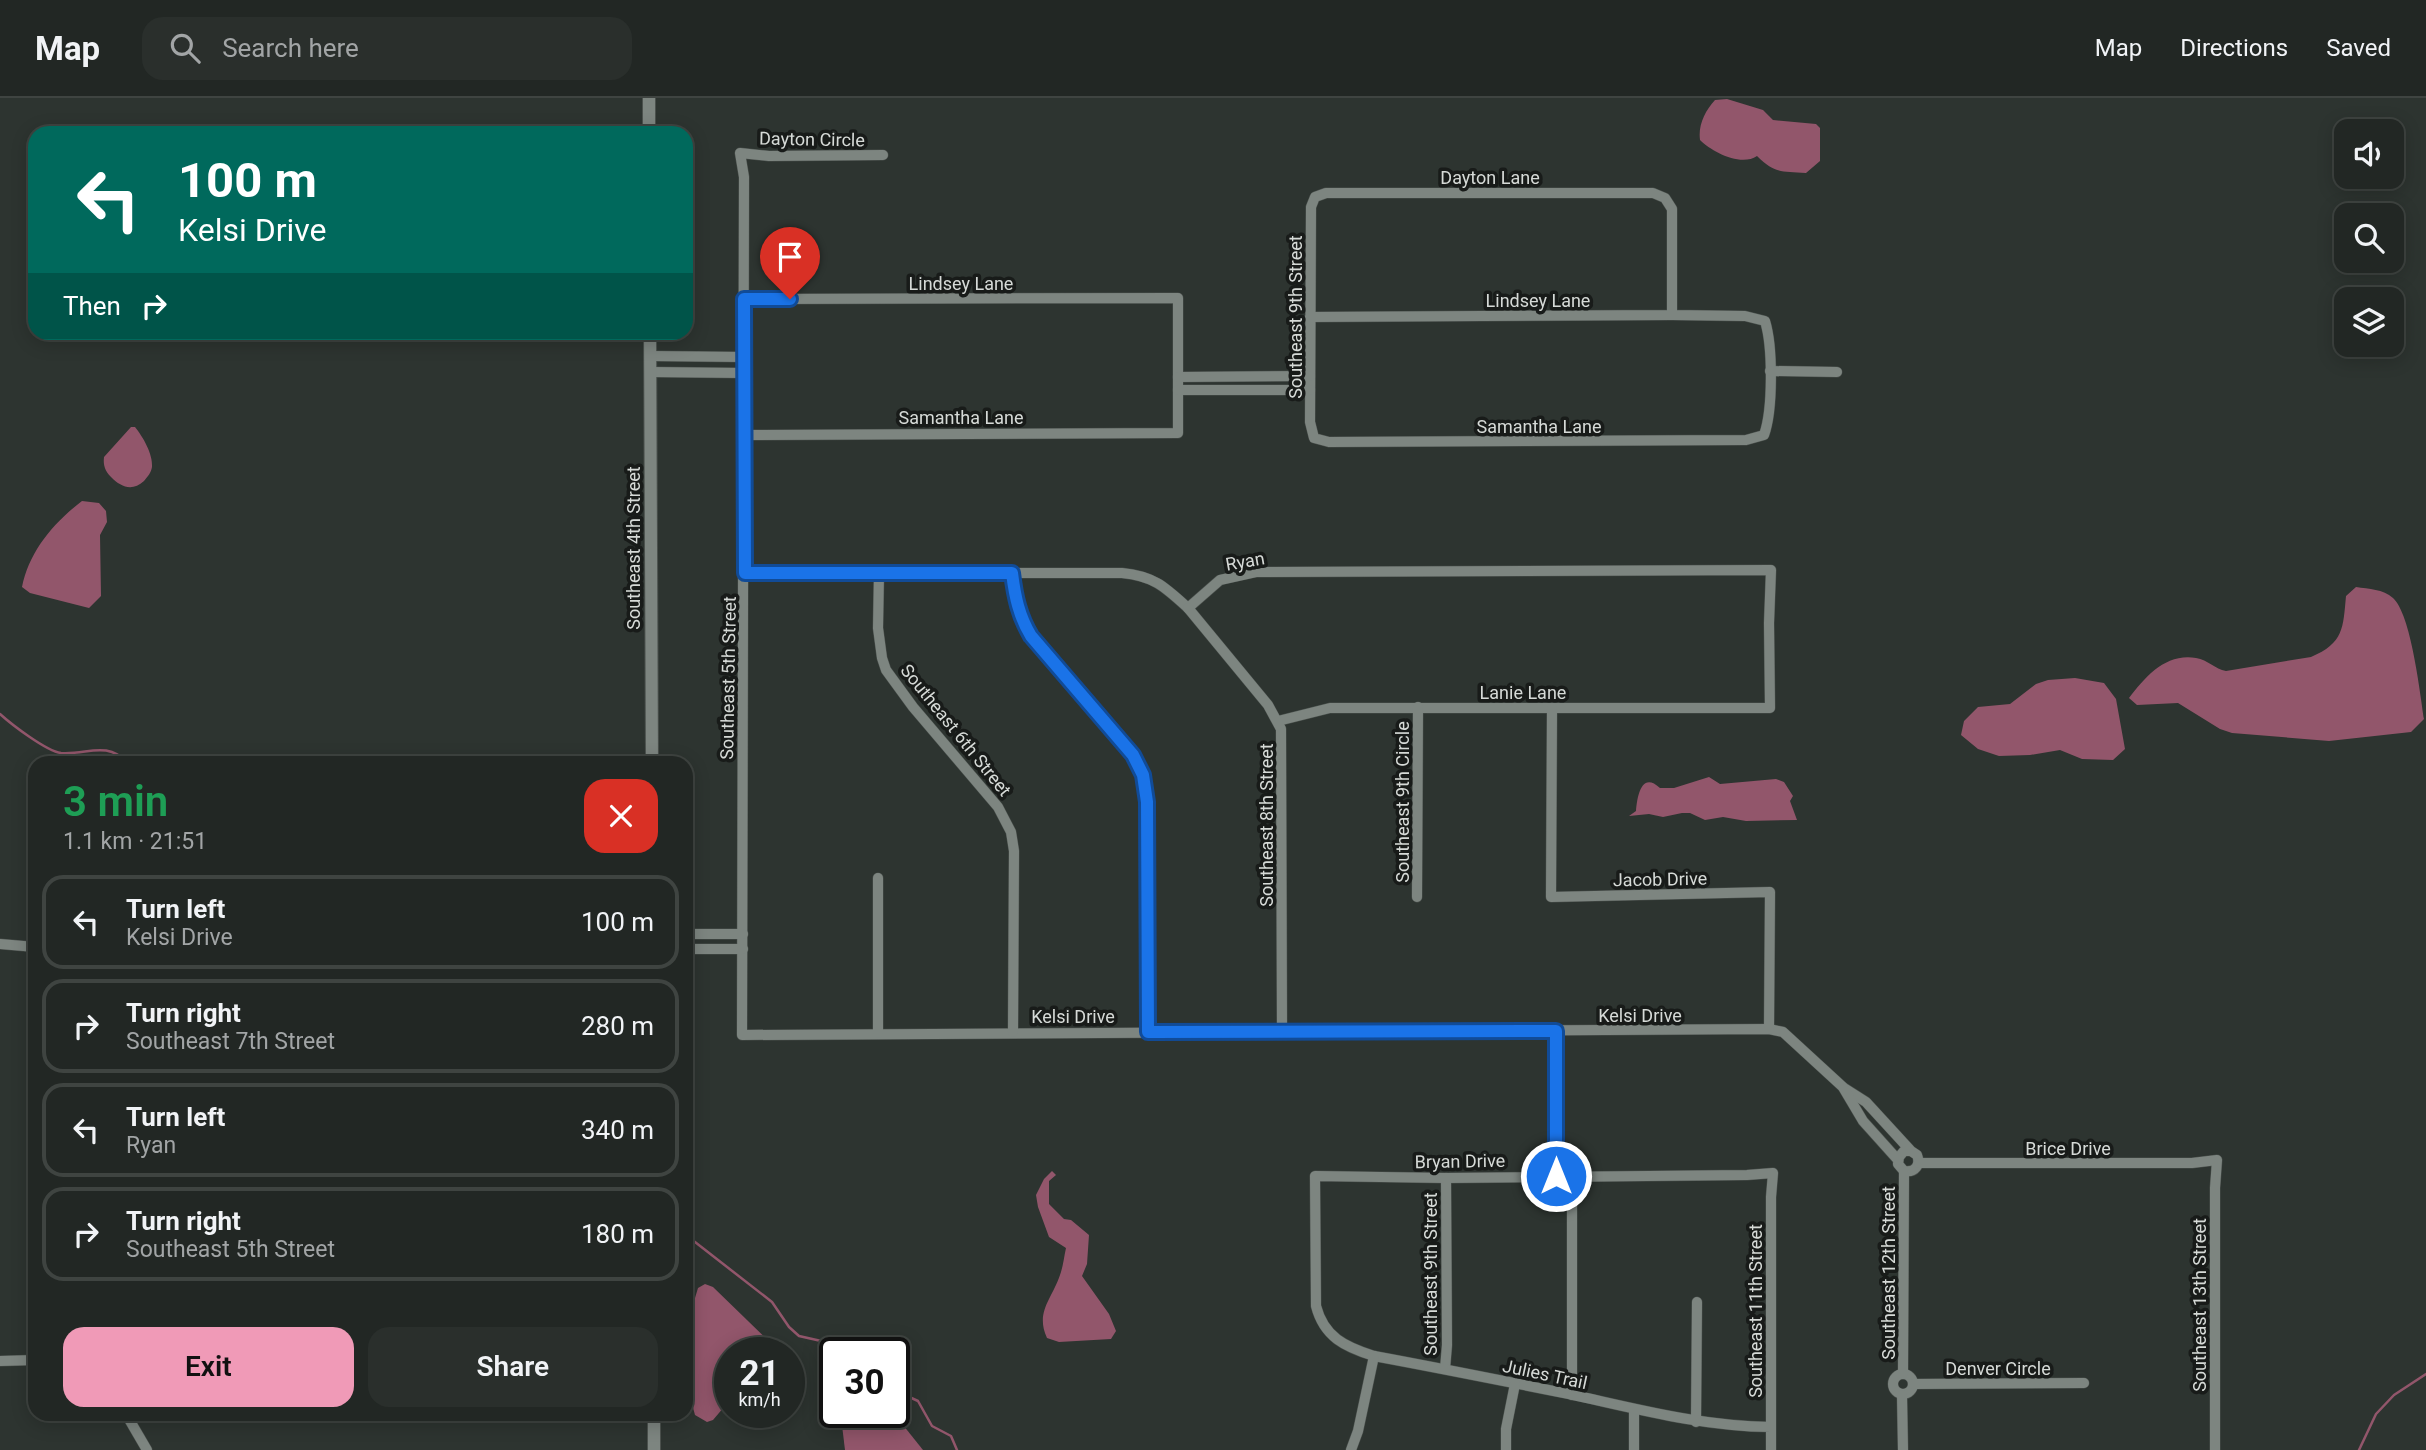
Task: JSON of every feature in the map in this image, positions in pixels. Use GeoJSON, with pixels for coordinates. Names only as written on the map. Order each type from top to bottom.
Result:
{"type":"FeatureCollection","features":[{"type":"Feature","properties":{"kind":"main road"},"geometry":{"type":"LineString","coordinates":[[649,98],[649,126]]}},
{"type":"Feature","properties":{"kind":"main road","name":"Southeast 4th Street"},"geometry":{"type":"LineString","coordinates":[[650,340],[652,756]]}},
{"type":"Feature","properties":{"kind":"main road"},"geometry":{"type":"LineString","coordinates":[[654,1421],[654,1450]]}},
{"type":"Feature","properties":{"kind":"street","name":"Dayton Circle"},"geometry":{"type":"LineString","coordinates":[[740,153],[769,156],[883,155]]}},
{"type":"Feature","properties":{"kind":"street","name":"Southeast 5th Street"},"geometry":{"type":"LineString","coordinates":[[740,153],[744,177],[745,435],[742,1035]]}},
{"type":"Feature","properties":{"kind":"street","name":"Dayton Lane"},"geometry":{"type":"LineString","coordinates":[[1315,197],[1326,193],[1653,193],[1665,198],[1672,209],[1672,315]]}},
{"type":"Feature","properties":{"kind":"street","name":"Southeast 9th Street"},"geometry":{"type":"LineString","coordinates":[[1314,438],[1310,422],[1310,317],[1311,207],[1315,197]]}},
{"type":"Feature","properties":{"kind":"street","name":"Lindsey Lane"},"geometry":{"type":"LineString","coordinates":[[744,299],[1178,298],[1178,377]]}},
{"type":"Feature","properties":{"kind":"street","name":"Lindsey Lane"},"geometry":{"type":"LineString","coordinates":[[1310,317],[1745,316],[1765,321],[1770,336],[1770,371]]}},
{"type":"Feature","properties":{"kind":"street"},"geometry":{"type":"LineString","coordinates":[[650,356],[744,357]]}},
{"type":"Feature","properties":{"kind":"street"},"geometry":{"type":"LineString","coordinates":[[1770,371],[1838,372]]}},
{"type":"Feature","properties":{"kind":"street","name":"Samantha Lane"},"geometry":{"type":"LineString","coordinates":[[1314,438],[1329,442],[1746,440],[1764,435],[1769,421],[1770,371]]}},
{"type":"Feature","properties":{"kind":"street"},"geometry":{"type":"LineString","coordinates":[[650,372],[744,373]]}},
{"type":"Feature","properties":{"kind":"street"},"geometry":{"type":"LineString","coordinates":[[1310,376],[1178,377],[1178,390],[1310,390]]}},
{"type":"Feature","properties":{"kind":"street","name":"Samantha Lane"},"geometry":{"type":"LineString","coordinates":[[745,435],[1178,433],[1178,390]]}},
{"type":"Feature","properties":{"kind":"street","name":"Ryan"},"geometry":{"type":"LineString","coordinates":[[1188,608],[1220,580],[1256,572],[1772,570],[1769,623],[1770,708]]}},
{"type":"Feature","properties":{"kind":"street"},"geometry":{"type":"LineString","coordinates":[[745,573],[1136,574],[1157,582],[1188,608]]}},
{"type":"Feature","properties":{"kind":"street","name":"Southeast 6th Street"},"geometry":{"type":"LineString","coordinates":[[879,573],[878,628],[886,670],[913,707],[998,807],[1011,832],[1014,851],[1013,1032]]}},
{"type":"Feature","properties":{"kind":"street"},"geometry":{"type":"LineString","coordinates":[[1012,573],[1015,598],[1031,636],[1133,755],[1143,775],[1147,802],[1148,1032]]}},
{"type":"Feature","properties":{"kind":"street","name":"Southeast 8th Street"},"geometry":{"type":"LineString","coordinates":[[1188,608],[1279,722],[1282,747],[1282,1032]]}},
{"type":"Feature","properties":{"kind":"street","name":"Southeast 9th Circle"},"geometry":{"type":"LineString","coordinates":[[1417,897],[1418,707]]}},
{"type":"Feature","properties":{"kind":"street","name":"Lanie Lane"},"geometry":{"type":"LineString","coordinates":[[1279,722],[1330,708],[1770,708]]}},
{"type":"Feature","properties":{"kind":"street","name":"Jacob Drive"},"geometry":{"type":"LineString","coordinates":[[1552,708],[1551,897],[1770,892],[1769,1029]]}},
{"type":"Feature","properties":{"kind":"street"},"geometry":{"type":"LineString","coordinates":[[878,878],[878,1032]]}},
{"type":"Feature","properties":{"kind":"street"},"geometry":{"type":"LineString","coordinates":[[693,934],[743,934]]}},
{"type":"Feature","properties":{"kind":"street"},"geometry":{"type":"LineString","coordinates":[[0,944],[28,946]]}},
{"type":"Feature","properties":{"kind":"street"},"geometry":{"type":"LineString","coordinates":[[693,949],[743,949]]}},
{"type":"Feature","properties":{"kind":"street"},"geometry":{"type":"LineString","coordinates":[[1769,1029],[1783,1032],[1844,1088],[1874,1109],[1917,1155],[1919,1163],[1914,1171],[1904,1171],[1899,1167],[1898,1160],[1863,1121],[1844,1088]]}},
{"type":"Feature","properties":{"kind":"street","name":"Kelsi Drive"},"geometry":{"type":"LineString","coordinates":[[742,1035],[878,1032],[1769,1029]]}},
{"type":"Feature","properties":{"kind":"street"},"geometry":{"type":"LineString","coordinates":[[1556,1031],[1556,1176]]}},
{"type":"Feature","properties":{"kind":"street"},"geometry":{"type":"LineString","coordinates":[[1898,1160],[1904,1151],[1911,1151]]}},
{"type":"Feature","properties":{"kind":"street","name":"Brice Drive"},"geometry":{"type":"LineString","coordinates":[[1919,1163],[2179,1163],[2217,1160]]}},
{"type":"Feature","properties":{"kind":"street","name":"Southeast 13th Street"},"geometry":{"type":"LineString","coordinates":[[2215,1450],[2214,1215],[2217,1160]]}},
{"type":"Feature","properties":{"kind":"street","name":"Southeast 12th Street"},"geometry":{"type":"LineString","coordinates":[[1903,1374],[1904,1171]]}},
{"type":"Feature","properties":{"kind":"street","name":"Bryan Drive"},"geometry":{"type":"LineString","coordinates":[[1323,1325],[1316,1306],[1315,1176],[1446,1178],[1773,1173]]}},
{"type":"Feature","properties":{"kind":"street","name":"Southeast 11th Street"},"geometry":{"type":"LineString","coordinates":[[1771,1450],[1773,1173]]}},
{"type":"Feature","properties":{"kind":"street"},"geometry":{"type":"LineString","coordinates":[[1572,1177],[1572,1395]]}},
{"type":"Feature","properties":{"kind":"street","name":"Southeast 9th Street"},"geometry":{"type":"LineString","coordinates":[[1445,1369],[1446,1178]]}},
{"type":"Feature","properties":{"kind":"street"},"geometry":{"type":"LineString","coordinates":[[1696,1422],[1697,1302]]}},
{"type":"Feature","properties":{"kind":"street","name":"Julies Trail"},"geometry":{"type":"LineString","coordinates":[[1323,1325],[1343,1346],[1374,1356],[1696,1422],[1733,1427],[1771,1427]]}},
{"type":"Feature","properties":{"kind":"street"},"geometry":{"type":"LineString","coordinates":[[1351,1450],[1359,1431],[1374,1356]]}},
{"type":"Feature","properties":{"kind":"street"},"geometry":{"type":"LineString","coordinates":[[0,1361],[28,1360]]}},
{"type":"Feature","properties":{"kind":"street"},"geometry":{"type":"LineString","coordinates":[[1903,1374],[1909,1376],[1913,1384],[1911,1390],[1902,1395],[1894,1390],[1892,1383],[1896,1376],[1903,1374]]}},
{"type":"Feature","properties":{"kind":"street","name":"Denver Circle"},"geometry":{"type":"LineString","coordinates":[[1913,1384],[2084,1383]]}},
{"type":"Feature","properties":{"kind":"street"},"geometry":{"type":"LineString","coordinates":[[1506,1450],[1506,1429],[1515,1384]]}},
{"type":"Feature","properties":{"kind":"street"},"geometry":{"type":"LineString","coordinates":[[1902,1395],[1903,1450]]}},
{"type":"Feature","properties":{"kind":"street"},"geometry":{"type":"LineString","coordinates":[[1634,1410],[1634,1450]]}},
{"type":"Feature","properties":{"kind":"street"},"geometry":{"type":"LineString","coordinates":[[130,1421],[147,1450]]}},
{"type":"Feature","properties":{"kind":"shaded area"},"geometry":{"type":"Polygon","coordinates":[[[1727,99],[1763,110],[1773,120],[1816,124],[1820,128],[1820,161],[1806,173],[1785,171],[1774,169],[1757,156],[1735,159],[1712,149],[1700,140],[1701,124],[1715,100],[1727,99]]]}},
{"type":"Feature","properties":{"kind":"shaded area"},"geometry":{"type":"Polygon","coordinates":[[[131,427],[135,427],[144,441],[152,467],[144,481],[131,487],[123,486],[111,477],[104,465],[104,457],[131,427]]]}},
{"type":"Feature","properties":{"kind":"shaded area"},"geometry":{"type":"Polygon","coordinates":[[[82,501],[99,503],[106,511],[107,522],[100,535],[101,596],[89,608],[30,593],[22,587],[36,550],[61,519],[82,501]]]}},
{"type":"Feature","properties":{"kind":"shaded area"},"geometry":{"type":"Polygon","coordinates":[[[2356,587],[2389,595],[2405,620],[2414,655],[2424,719],[2411,732],[2329,741],[2232,733],[2220,729],[2178,703],[2137,705],[2129,698],[2150,674],[2175,659],[2196,658],[2226,671],[2311,657],[2322,652],[2340,633],[2346,596],[2356,587]]]}},
{"type":"Feature","properties":{"kind":"shaded area"},"geometry":{"type":"Polygon","coordinates":[[[2075,678],[2104,683],[2116,699],[2125,749],[2113,760],[2082,759],[2060,750],[1999,756],[1978,749],[1961,735],[1964,721],[1978,707],[2010,704],[2036,684],[2048,680],[2075,678]]]}},
{"type":"Feature","properties":{"kind":"shaded area"},"geometry":{"type":"Polygon","coordinates":[[[1709,777],[1720,784],[1776,779],[1784,782],[1793,796],[1790,801],[1797,820],[1746,821],[1723,817],[1705,820],[1690,813],[1663,817],[1649,814],[1629,816],[1636,811],[1641,788],[1648,782],[1660,788],[1674,788],[1709,777]]]}},
{"type":"Feature","properties":{"kind":"shaded area"},"geometry":{"type":"Polygon","coordinates":[[[1052,1171],[1056,1175],[1049,1181],[1049,1204],[1064,1219],[1071,1220],[1089,1235],[1087,1264],[1082,1276],[1109,1314],[1116,1331],[1111,1339],[1059,1342],[1047,1338],[1044,1313],[1060,1275],[1066,1248],[1049,1237],[1038,1207],[1036,1195],[1044,1179],[1052,1171]]]}},
{"type":"Feature","properties":{"kind":"shaded area"},"geometry":{"type":"Polygon","coordinates":[[[705,1284],[713,1287],[765,1337],[714,1337],[714,1419],[707,1422],[695,1415],[693,1408],[695,1298],[698,1288],[705,1284]]]}},
{"type":"Feature","properties":{"kind":"shaded area"},"geometry":{"type":"Polygon","coordinates":[[[842,1428],[905,1428],[923,1450],[845,1450],[842,1428]]]}},
{"type":"Feature","properties":{"kind":"waterway"},"geometry":{"type":"LineString","coordinates":[[0,714],[55,751],[71,753],[104,750],[120,756]]}},
{"type":"Feature","properties":{"kind":"waterway"},"geometry":{"type":"LineString","coordinates":[[693,1240],[772,1302],[789,1327],[799,1336],[819,1341]]}},
{"type":"Feature","properties":{"kind":"waterway"},"geometry":{"type":"LineString","coordinates":[[2359,1450],[2376,1414],[2394,1395],[2426,1374]]}},
{"type":"Feature","properties":{"kind":"waterway"},"geometry":{"type":"LineString","coordinates":[[910,1397],[918,1401],[932,1426],[951,1436],[957,1450]]}},
{"type":"Feature","properties":{"kind":"route"},"geometry":{"type":"LineString","coordinates":[[790,299],[744,299],[745,573],[1012,573],[1015,598],[1031,636],[1133,755],[1143,775],[1147,790],[1148,821],[1148,1032],[1556,1031],[1556,1176]]}}]}
